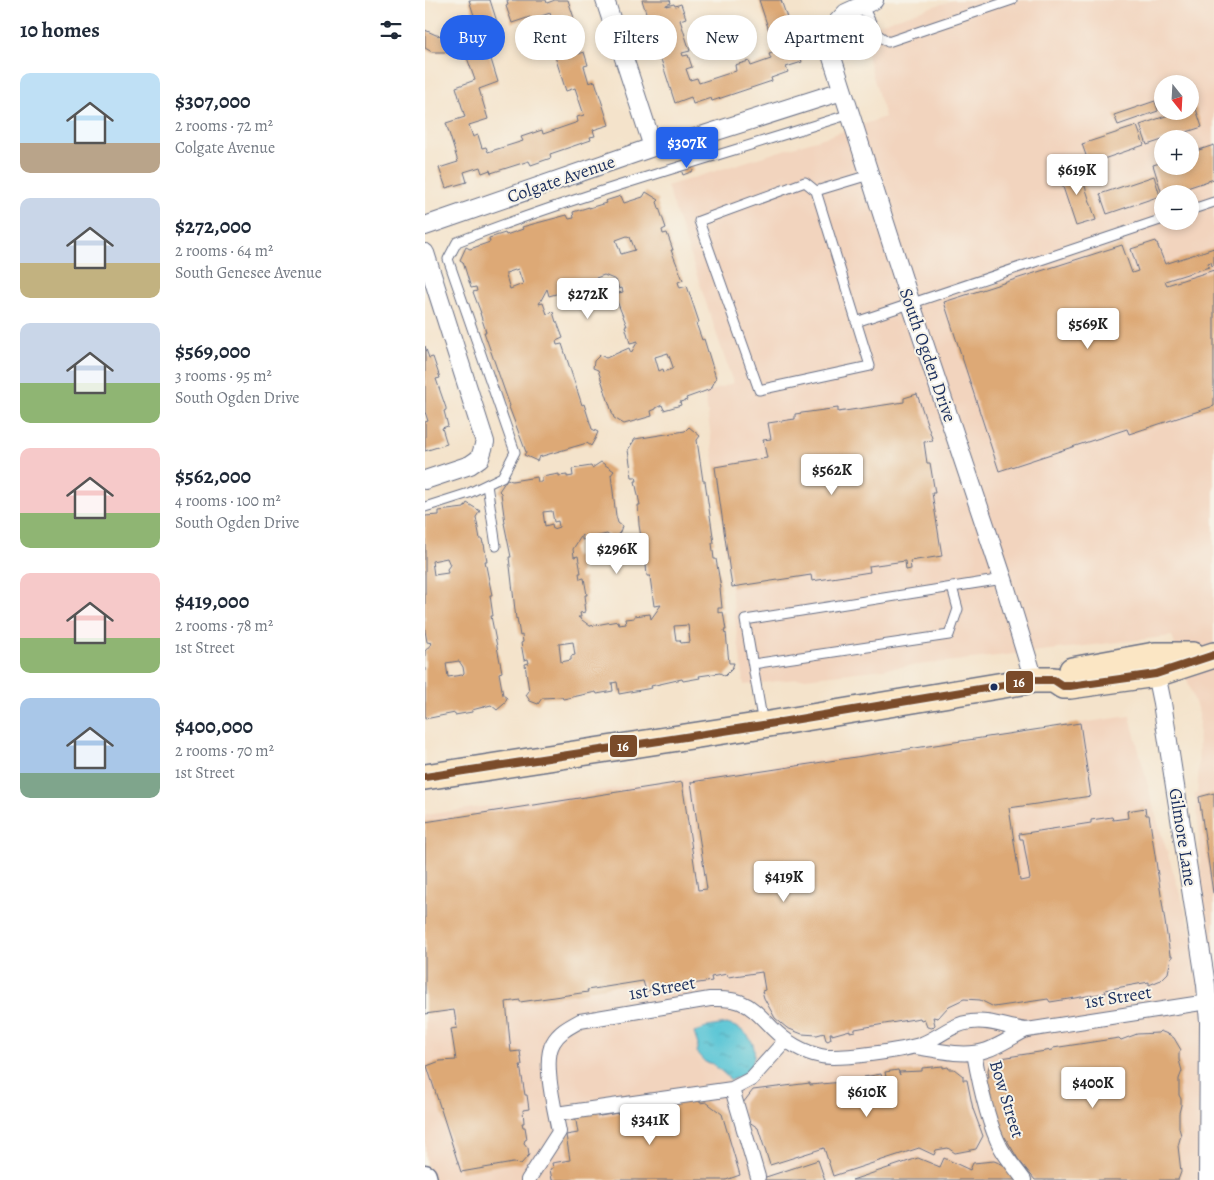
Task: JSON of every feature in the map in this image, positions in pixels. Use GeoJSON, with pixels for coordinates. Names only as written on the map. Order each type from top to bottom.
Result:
{"type":"FeatureCollection","features":[{"type":"Feature","properties":{"kind":"main road"},"geometry":{"type":"LineString","coordinates":[[425,777],[1044,680],[1059,672],[1155,655],[1214,655]]}},
{"type":"Feature","properties":{"kind":"main road"},"geometry":{"type":"LineString","coordinates":[[1044,680],[1063,686],[1070,686],[1156,674],[1214,655]]}},
{"type":"Feature","properties":{"kind":"street"},"geometry":{"type":"LineString","coordinates":[[605,0],[653,147]]}},
{"type":"Feature","properties":{"kind":"street","name":"South Ogden Drive"},"geometry":{"type":"LineString","coordinates":[[868,2],[846,13],[831,29],[829,48],[911,304],[1003,579],[1044,680]]}},
{"type":"Feature","properties":{"kind":"street","name":"Colgate Avenue"},"geometry":{"type":"LineString","coordinates":[[425,226],[653,147],[685,141],[842,91]]}},
{"type":"Feature","properties":{"kind":"street"},"geometry":{"type":"LineString","coordinates":[[425,253],[485,442],[480,458],[470,465],[425,480]]}},
{"type":"Feature","properties":{"kind":"street","name":"Gilmore Lane"},"geometry":{"type":"LineString","coordinates":[[1156,674],[1211,1002],[1208,1180]]}},
{"type":"Feature","properties":{"kind":"street","name":"1st Street"},"geometry":{"type":"LineString","coordinates":[[528,1180],[559,1132],[549,1070],[549,1055],[553,1043],[566,1028],[580,1021],[725,998],[751,1007],[786,1040],[807,1052],[831,1058],[915,1046],[959,1024],[970,1022],[988,1022],[1027,1030],[1211,1002]]}},
{"type":"Feature","properties":{"kind":"street","name":"1st Street"},"geometry":{"type":"LineString","coordinates":[[915,1046],[963,1054],[974,1053],[988,1050],[1027,1030]]}},
{"type":"Feature","properties":{"kind":"street"},"geometry":{"type":"LineString","coordinates":[[556,1114],[731,1090],[751,1079],[786,1040]]}},
{"type":"Feature","properties":{"kind":"street","name":"Bow Street"},"geometry":{"type":"LineString","coordinates":[[974,1053],[983,1096],[1001,1148],[1024,1180]]}},
{"type":"Feature","properties":{"kind":"street"},"geometry":{"type":"LineString","coordinates":[[731,1090],[758,1177]]}},
{"type":"Feature","properties":{"kind":"street"},"geometry":{"type":"LineString","coordinates":[[425,1176],[426,1180]]}},
{"type":"Feature","properties":{"kind":"lane"},"geometry":{"type":"LineString","coordinates":[[868,2],[877,34],[888,42],[1012,0]]}},
{"type":"Feature","properties":{"kind":"lane"},"geometry":{"type":"LineString","coordinates":[[425,507],[469,494],[502,477],[515,452],[448,259],[457,242],[499,226],[621,186],[850,114]]}},
{"type":"Feature","properties":{"kind":"lane"},"geometry":{"type":"LineString","coordinates":[[815,191],[869,175]]}},
{"type":"Feature","properties":{"kind":"lane"},"geometry":{"type":"LineString","coordinates":[[805,182],[815,191],[870,366],[759,390],[699,221],[805,182]]}},
{"type":"Feature","properties":{"kind":"lane"},"geometry":{"type":"LineString","coordinates":[[1199,207],[1214,202]]}},
{"type":"Feature","properties":{"kind":"lane"},"geometry":{"type":"LineString","coordinates":[[856,322],[1154,222]]}},
{"type":"Feature","properties":{"kind":"lane"},"geometry":{"type":"LineString","coordinates":[[487,485],[496,546]]}},
{"type":"Feature","properties":{"kind":"lane"},"geometry":{"type":"LineString","coordinates":[[763,725],[745,620],[1003,579]]}},
{"type":"Feature","properties":{"kind":"lane"},"geometry":{"type":"LineString","coordinates":[[753,664],[949,635],[957,609],[952,587]]}},
{"type":"Feature","properties":{"kind":"shaded area"},"geometry":{"type":"Polygon","coordinates":[[[953,0],[1214,0],[1214,1180],[430,1180],[425,1156],[425,815],[1130,716],[1155,813],[1204,970],[1199,830],[1195,794],[1198,793],[1199,714],[1172,636],[744,685],[705,393],[733,383],[667,186],[885,117],[868,60],[882,60],[882,23],[953,0]]]}},
{"type":"Feature","properties":{"kind":"water"},"geometry":{"type":"Polygon","coordinates":[[[726,1024],[738,1028],[746,1034],[752,1042],[754,1050],[754,1059],[749,1068],[742,1075],[731,1080],[713,1064],[705,1062],[696,1052],[698,1045],[694,1033],[708,1027],[726,1024]]]}},
{"type":"Feature","properties":{"kind":"building"},"geometry":{"type":"Polygon","coordinates":[[[469,0],[490,0],[495,15],[474,15],[469,0]]]}},
{"type":"Feature","properties":{"kind":"building"},"geometry":{"type":"Polygon","coordinates":[[[507,0],[546,0],[547,3],[555,0],[568,0],[573,15],[551,15],[550,13],[544,15],[515,15],[515,22],[512,23],[506,6],[508,5],[507,0]]]}},
{"type":"Feature","properties":{"kind":"building"},"geometry":{"type":"Polygon","coordinates":[[[642,0],[670,0],[671,3],[666,6],[681,4],[686,18],[680,20],[687,42],[687,52],[682,53],[683,56],[687,55],[687,60],[690,60],[692,67],[686,69],[690,80],[697,78],[699,83],[736,71],[735,65],[749,61],[751,66],[768,60],[801,60],[802,62],[786,67],[788,72],[771,78],[772,81],[712,101],[711,98],[693,104],[691,97],[675,103],[661,60],[677,60],[677,15],[647,15],[642,0]]]}},
{"type":"Feature","properties":{"kind":"building"},"geometry":{"type":"Polygon","coordinates":[[[759,0],[781,0],[786,15],[767,15],[767,24],[759,0]]]}},
{"type":"Feature","properties":{"kind":"building"},"geometry":{"type":"Polygon","coordinates":[[[425,30],[440,36],[440,52],[432,52],[425,48],[425,30]]]}},
{"type":"Feature","properties":{"kind":"building"},"geometry":{"type":"Polygon","coordinates":[[[585,55],[588,65],[584,66],[589,83],[595,81],[609,125],[593,130],[595,136],[590,137],[591,140],[550,154],[551,158],[531,165],[529,161],[491,173],[490,170],[482,173],[480,167],[464,172],[467,182],[446,188],[439,168],[458,162],[446,123],[465,117],[456,87],[475,80],[468,60],[491,60],[498,82],[479,89],[488,119],[469,125],[473,137],[478,135],[482,148],[486,147],[488,152],[523,141],[521,137],[542,130],[543,134],[578,122],[577,117],[584,115],[575,88],[566,91],[556,60],[585,60],[585,55]]]}},
{"type":"Feature","properties":{"kind":"building"},"geometry":{"type":"Polygon","coordinates":[[[1154,101],[1154,112],[1118,125],[1114,115],[1154,101]]]}},
{"type":"Feature","properties":{"kind":"building"},"geometry":{"type":"Polygon","coordinates":[[[1199,118],[1202,127],[1193,130],[1154,130],[1154,143],[1147,145],[1140,125],[1154,120],[1199,120],[1199,118]]]}},
{"type":"Feature","properties":{"kind":"building"},"geometry":{"type":"Polygon","coordinates":[[[1137,126],[1144,145],[1089,164],[1082,144],[1137,126]]]}},
{"type":"Feature","properties":{"kind":"building"},"geometry":{"type":"Polygon","coordinates":[[[1214,145],[1214,179],[1196,185],[1159,185],[1156,175],[1199,175],[1199,150],[1214,145]]]}},
{"type":"Feature","properties":{"kind":"building"},"geometry":{"type":"Polygon","coordinates":[[[691,164],[693,171],[683,175],[680,167],[691,164]]]}},
{"type":"Feature","properties":{"kind":"building"},"geometry":{"type":"Polygon","coordinates":[[[1078,165],[1096,220],[1076,226],[1058,172],[1078,165]]]}},
{"type":"Feature","properties":{"kind":"building"},"geometry":{"type":"Polygon","coordinates":[[[1154,176],[1157,185],[1154,185],[1154,198],[1107,214],[1100,194],[1154,176]]]}},
{"type":"Feature","properties":{"kind":"building"},"geometry":{"type":"Polygon","coordinates":[[[646,192],[659,200],[657,202],[666,228],[662,230],[663,234],[667,233],[673,250],[671,250],[683,280],[678,282],[680,288],[687,286],[699,322],[696,323],[702,340],[704,339],[716,378],[711,389],[686,398],[687,400],[680,402],[681,405],[664,410],[662,405],[651,411],[652,416],[624,424],[614,418],[598,370],[593,368],[594,361],[600,355],[606,358],[629,348],[631,353],[638,341],[630,343],[625,326],[627,326],[614,294],[623,292],[622,288],[619,289],[616,280],[604,275],[596,278],[597,280],[565,289],[566,291],[549,296],[547,289],[539,304],[543,303],[547,314],[553,312],[563,338],[556,341],[557,345],[562,344],[582,405],[584,404],[592,429],[598,432],[591,446],[587,443],[539,457],[537,461],[524,455],[526,452],[484,332],[486,332],[481,313],[473,292],[477,291],[476,287],[471,288],[463,262],[460,260],[466,247],[470,249],[490,242],[489,238],[505,233],[506,235],[523,229],[522,227],[567,215],[569,219],[574,218],[573,212],[606,203],[605,201],[621,196],[624,203],[643,197],[646,192]],[[627,236],[616,240],[621,254],[635,250],[630,237],[627,236]],[[518,269],[506,273],[510,289],[523,284],[518,269]],[[668,353],[655,357],[659,371],[663,369],[664,372],[672,369],[668,353]]]}},
{"type":"Feature","properties":{"kind":"building"},"geometry":{"type":"Polygon","coordinates":[[[1156,241],[1165,264],[1214,248],[1214,265],[1212,266],[1211,262],[1208,263],[1209,267],[1165,281],[1167,285],[1214,270],[1214,406],[1129,434],[1127,429],[999,471],[944,302],[1122,245],[1132,273],[1138,271],[1131,249],[1156,241]]]}},
{"type":"Feature","properties":{"kind":"building"},"geometry":{"type":"Polygon","coordinates":[[[425,346],[429,358],[433,357],[440,378],[436,379],[446,408],[444,411],[448,426],[442,428],[447,444],[425,451],[425,422],[428,421],[425,412],[425,346]]]}},
{"type":"Feature","properties":{"kind":"building"},"geometry":{"type":"Polygon","coordinates":[[[917,394],[933,441],[924,442],[935,493],[932,493],[942,556],[910,561],[911,569],[906,570],[905,561],[869,566],[870,572],[812,581],[811,575],[732,587],[715,467],[767,458],[763,440],[771,439],[768,423],[795,419],[795,414],[838,408],[838,412],[904,402],[904,398],[917,394]]]}},
{"type":"Feature","properties":{"kind":"building"},"geometry":{"type":"Polygon","coordinates":[[[689,427],[700,436],[697,440],[714,543],[712,543],[714,559],[716,559],[721,588],[722,608],[718,608],[718,613],[723,612],[729,663],[734,663],[732,669],[725,676],[720,673],[699,676],[700,678],[683,681],[682,679],[651,686],[652,688],[619,694],[617,682],[612,683],[613,691],[597,694],[596,692],[563,699],[562,697],[542,698],[538,704],[530,701],[526,695],[529,691],[525,664],[529,663],[528,659],[524,660],[521,643],[523,642],[522,635],[520,636],[516,619],[509,557],[511,557],[504,523],[501,493],[499,491],[507,479],[512,481],[537,477],[538,482],[542,482],[542,477],[559,474],[559,476],[573,476],[572,469],[591,466],[592,468],[601,462],[614,471],[611,475],[616,516],[618,523],[622,526],[620,532],[613,539],[607,534],[582,540],[582,535],[573,549],[574,557],[578,556],[581,573],[579,573],[580,579],[584,578],[587,595],[585,595],[585,612],[580,613],[581,617],[578,617],[590,626],[618,621],[619,625],[626,624],[625,619],[650,614],[651,619],[661,605],[654,606],[651,576],[647,576],[644,542],[642,543],[639,525],[638,505],[640,505],[635,481],[637,481],[636,477],[632,477],[628,450],[635,439],[685,431],[689,427]],[[552,511],[543,512],[545,526],[552,524],[553,529],[559,527],[558,521],[554,522],[552,511]],[[688,625],[674,626],[676,640],[680,640],[681,643],[690,642],[688,625]],[[573,642],[559,644],[561,662],[571,660],[571,656],[575,655],[573,642]]]}},
{"type":"Feature","properties":{"kind":"building"},"geometry":{"type":"Polygon","coordinates":[[[467,503],[480,511],[476,517],[487,561],[485,561],[492,595],[490,595],[493,616],[491,616],[502,672],[499,673],[503,695],[507,698],[504,704],[497,710],[491,705],[472,710],[472,712],[455,715],[455,713],[425,719],[425,651],[432,643],[427,642],[425,631],[425,516],[439,515],[439,511],[464,508],[467,503]],[[447,558],[432,561],[434,575],[448,573],[447,569],[450,565],[447,558]],[[459,661],[446,663],[448,677],[464,673],[459,661]]]}},
{"type":"Feature","properties":{"kind":"building"},"geometry":{"type":"Polygon","coordinates":[[[1080,723],[1091,796],[1009,808],[1020,881],[1030,879],[1023,839],[1020,839],[1019,834],[1091,823],[1091,820],[1112,817],[1113,820],[1128,818],[1127,811],[1145,808],[1146,815],[1149,815],[1170,955],[1172,955],[1168,973],[1161,980],[1149,985],[1149,982],[1105,990],[1106,993],[1050,1002],[1048,999],[994,1007],[980,1000],[964,999],[949,1006],[938,1018],[933,1017],[935,1025],[932,1028],[927,1027],[924,1019],[921,1020],[920,1018],[855,1029],[855,1031],[850,1032],[850,1030],[832,1035],[830,1033],[831,1039],[828,1041],[824,1033],[817,1035],[802,1034],[787,1028],[775,1018],[762,991],[765,990],[762,972],[728,977],[727,974],[711,977],[712,981],[646,991],[643,981],[587,990],[588,992],[520,1002],[520,1000],[506,1002],[511,1052],[520,1051],[522,1065],[520,1065],[525,1095],[527,1095],[529,1109],[523,1110],[524,1123],[522,1123],[523,1127],[525,1127],[527,1139],[524,1143],[528,1148],[529,1155],[521,1164],[513,1163],[461,1172],[427,1066],[440,1061],[456,1060],[451,1029],[457,1028],[454,1010],[425,1014],[425,822],[682,782],[698,890],[707,889],[691,782],[1080,723]]]}},
{"type":"Feature","properties":{"kind":"building"},"geometry":{"type":"Polygon","coordinates":[[[1214,793],[1214,893],[1213,893],[1199,797],[1214,793]]]}},
{"type":"Feature","properties":{"kind":"building"},"geometry":{"type":"Polygon","coordinates":[[[1160,1031],[1174,1038],[1181,1050],[1179,1053],[1182,1071],[1179,1079],[1181,1105],[1179,1128],[1181,1135],[1178,1146],[1181,1172],[1178,1180],[1035,1180],[1018,1159],[1005,1137],[1004,1139],[993,1115],[989,1098],[991,1097],[985,1078],[989,1077],[988,1070],[990,1064],[1001,1061],[1001,1058],[1119,1038],[1121,1040],[1137,1034],[1158,1033],[1160,1031]]]}},
{"type":"Feature","properties":{"kind":"building"},"geometry":{"type":"Polygon","coordinates":[[[943,1066],[943,1068],[954,1069],[963,1076],[963,1080],[967,1080],[973,1109],[983,1136],[976,1149],[955,1153],[948,1148],[936,1150],[934,1155],[919,1148],[833,1176],[824,1148],[770,1165],[758,1128],[745,1119],[743,1103],[753,1090],[810,1083],[810,1085],[865,1080],[864,1077],[881,1074],[882,1078],[886,1077],[885,1072],[898,1070],[900,1075],[899,1072],[922,1071],[922,1068],[943,1066]]]}},
{"type":"Feature","properties":{"kind":"building"},"geometry":{"type":"Polygon","coordinates":[[[700,1100],[700,1103],[706,1102],[722,1114],[740,1175],[726,1180],[552,1180],[550,1169],[553,1168],[552,1163],[570,1160],[566,1135],[578,1133],[575,1115],[599,1111],[600,1116],[624,1112],[624,1110],[700,1100]]]}},
{"type":"Feature","properties":{"kind":"building"},"geometry":{"type":"Polygon","coordinates":[[[918,1158],[940,1167],[944,1158],[970,1170],[973,1163],[994,1161],[1007,1166],[1017,1180],[852,1180],[918,1158]]]}},
{"type":"Feature","properties":{"kind":"building"},"geometry":{"type":"Polygon","coordinates":[[[818,1160],[825,1180],[754,1180],[761,1175],[766,1177],[818,1160]]]}},
{"type":"Feature","properties":{"kind":"transit line","name":"16"},"geometry":{"type":"LineString","coordinates":[[425,777],[763,725],[1034,680],[1054,680],[1063,686],[1070,686],[1156,674],[1214,655]]}}]}
